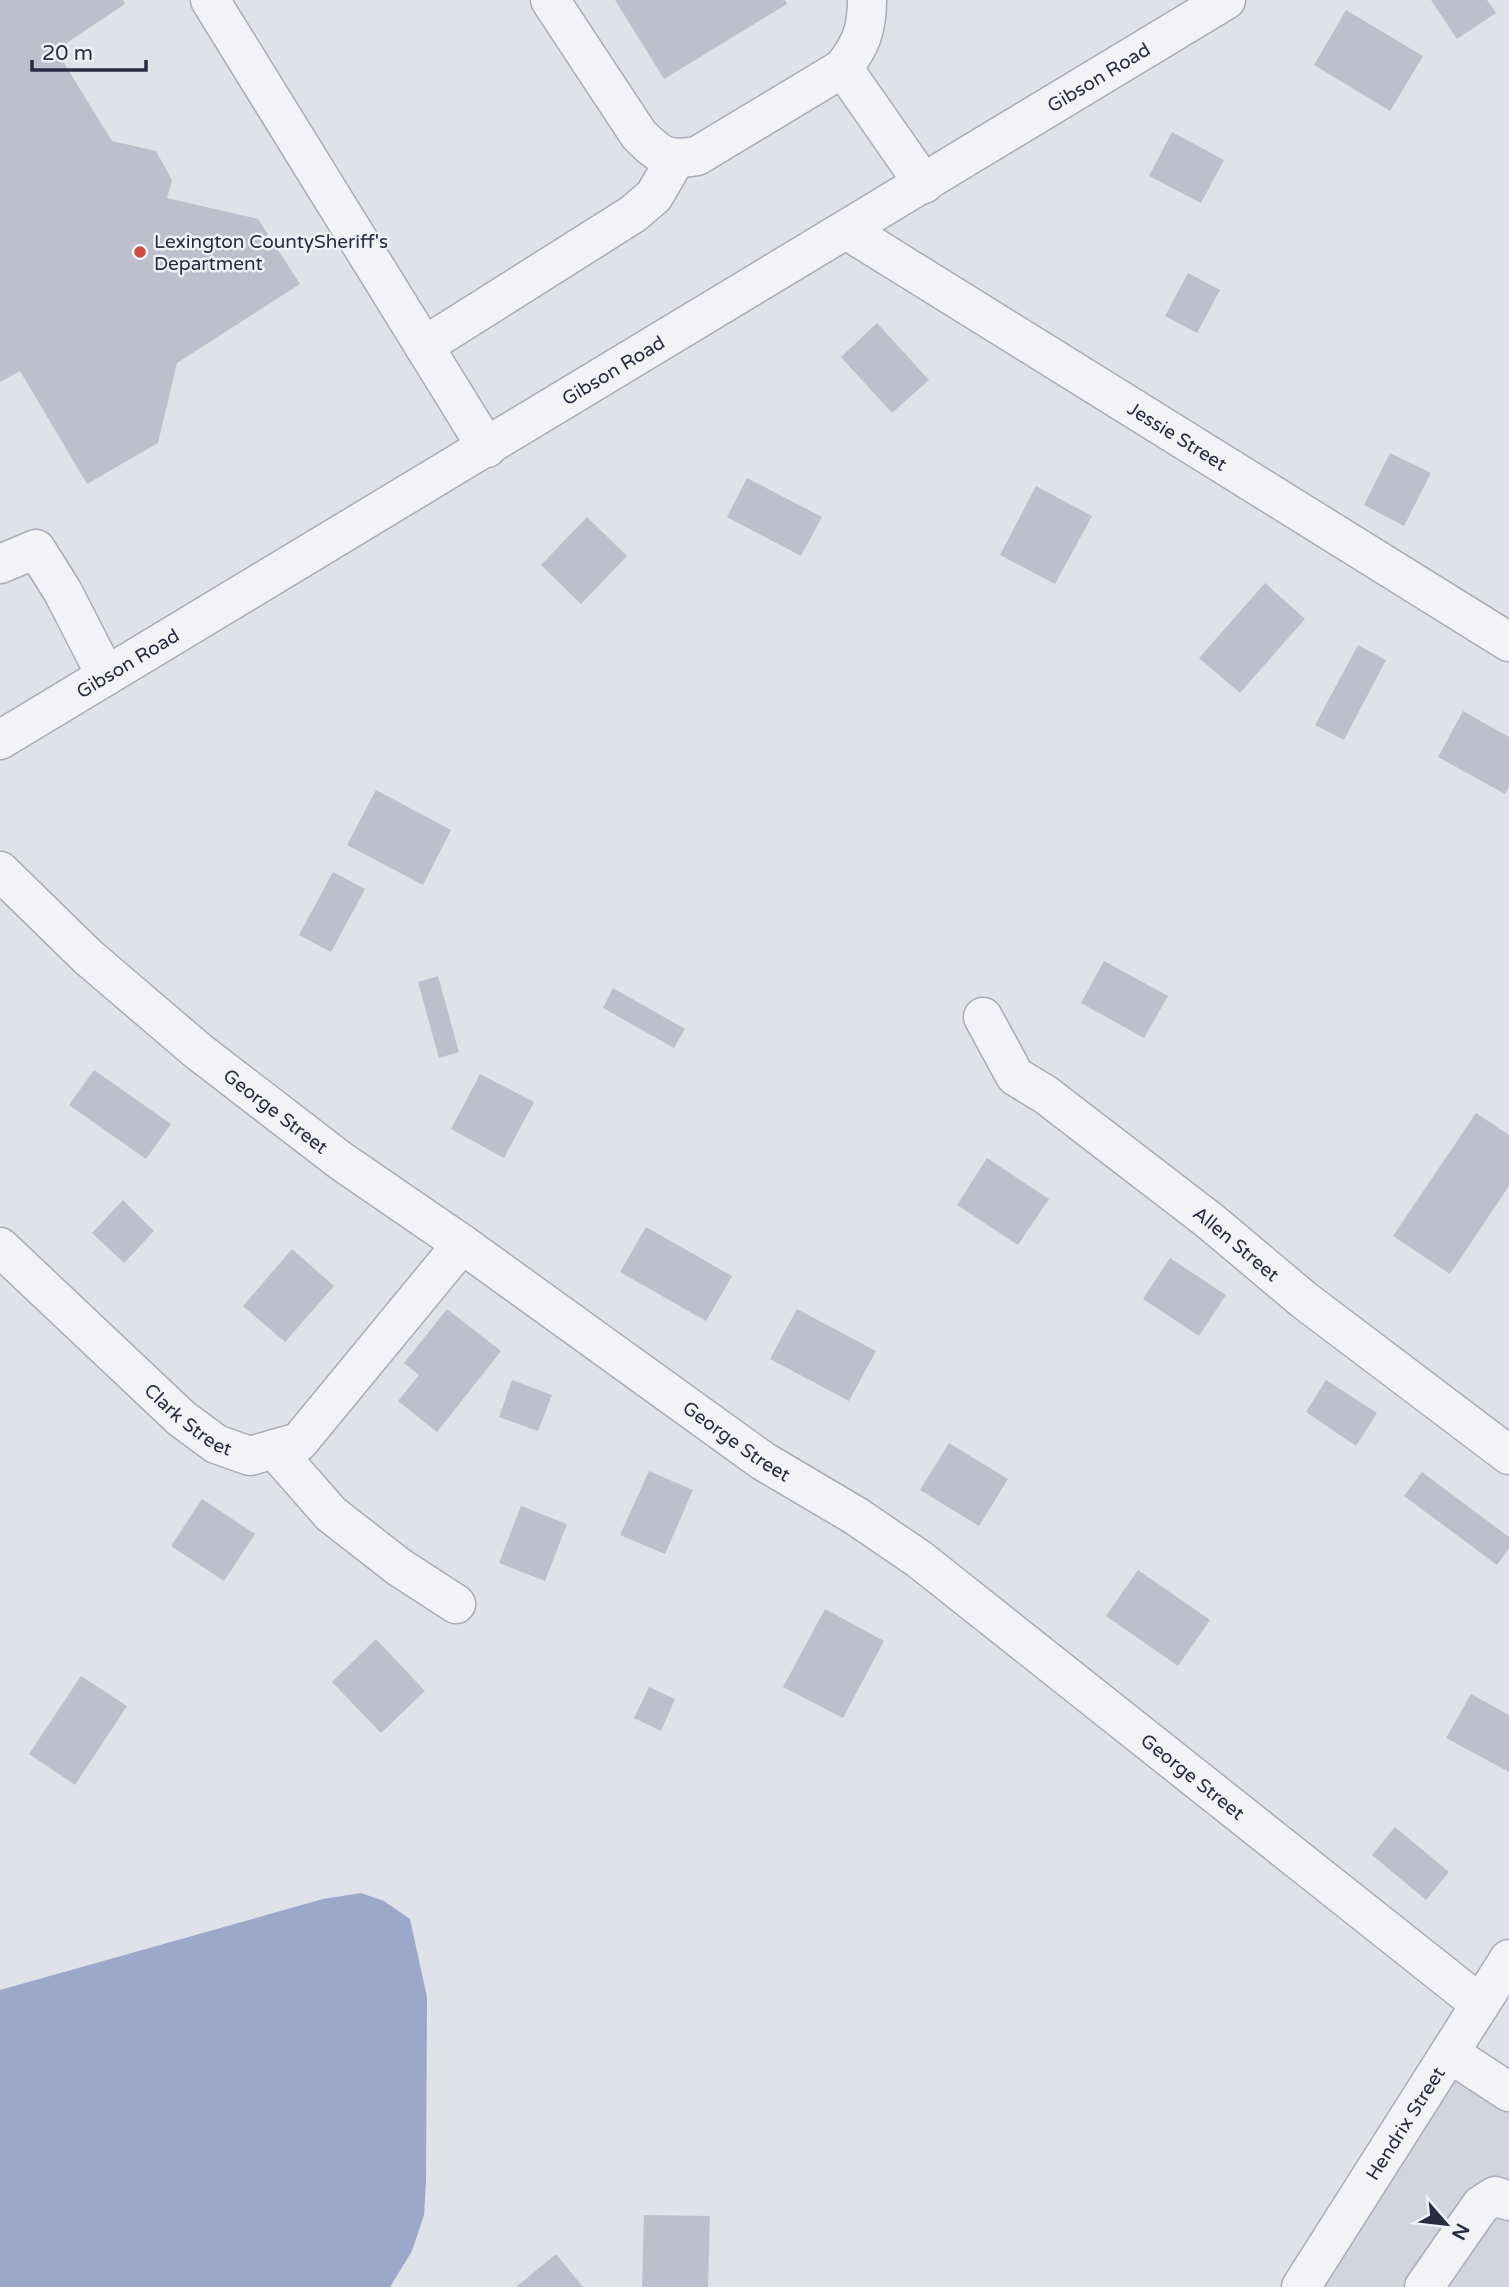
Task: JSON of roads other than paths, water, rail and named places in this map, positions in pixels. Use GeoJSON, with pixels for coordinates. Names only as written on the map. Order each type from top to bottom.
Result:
{"type":"FeatureCollection","features":[{"type":"Feature","properties":{"kind":"street"},"geometry":{"type":"LineString","coordinates":[[210,0],[487,448]]}},
{"type":"Feature","properties":{"kind":"street"},"geometry":{"type":"LineString","coordinates":[[550,0],[639,135],[656,152],[675,160],[697,156],[843,68],[860,46],[867,26],[867,0]]}},
{"type":"Feature","properties":{"kind":"street","name":"Gibson Road"},"geometry":{"type":"LineString","coordinates":[[0,740],[848,231],[1225,0]]}},
{"type":"Feature","properties":{"kind":"street"},"geometry":{"type":"LineString","coordinates":[[843,68],[924,184]]}},
{"type":"Feature","properties":{"kind":"street"},"geometry":{"type":"LineString","coordinates":[[424,346],[634,214],[654,196],[675,160]]}},
{"type":"Feature","properties":{"kind":"street","name":"Jessie Street"},"geometry":{"type":"LineString","coordinates":[[848,231],[1509,642]]}},
{"type":"Feature","properties":{"kind":"street"},"geometry":{"type":"LineString","coordinates":[[0,564],[36,549],[63,592],[106,676]]}},
{"type":"Feature","properties":{"kind":"street","name":"George Street"},"geometry":{"type":"LineString","coordinates":[[0,871],[88,957],[198,1051],[341,1161],[462,1244],[685,1408],[763,1461],[919,1559],[1480,2004]]}},
{"type":"Feature","properties":{"kind":"street","name":"Allen Street"},"geometry":{"type":"LineString","coordinates":[[983,1017],[1015,1076],[1046,1095],[1210,1221],[1304,1300],[1509,1455]]}},
{"type":"Feature","properties":{"kind":"street","name":"Clark Street"},"geometry":{"type":"LineString","coordinates":[[0,1247],[181,1418],[216,1444],[250,1456],[299,1442],[462,1244]]}},
{"type":"Feature","properties":{"kind":"street"},"geometry":{"type":"LineString","coordinates":[[274,1449],[331,1514],[398,1567],[456,1604]]}},
{"type":"Feature","properties":{"kind":"street","name":"Hendrix Street"},"geometry":{"type":"LineString","coordinates":[[1301,2287],[1509,1959]]}},
{"type":"Feature","properties":{"kind":"street"},"geometry":{"type":"LineString","coordinates":[[1451,2054],[1509,2092]]}},
{"type":"Feature","properties":{"kind":"street"},"geometry":{"type":"LineString","coordinates":[[1424,2287],[1481,2205],[1495,2196],[1509,2201]]}},
{"type":"Feature","properties":{"kind":"water"},"geometry":{"type":"Polygon","coordinates":[[[361,1893],[384,1901],[410,1919],[427,1997],[424,2215],[412,2251],[390,2287],[0,2287],[0,1990],[323,1899],[361,1893]]]}},
{"type":"Feature","properties":{"kind":"place","name":"Lexington CountySheriff's Department"},"geometry":{"type":"Point","coordinates":[140,252]}}]}
